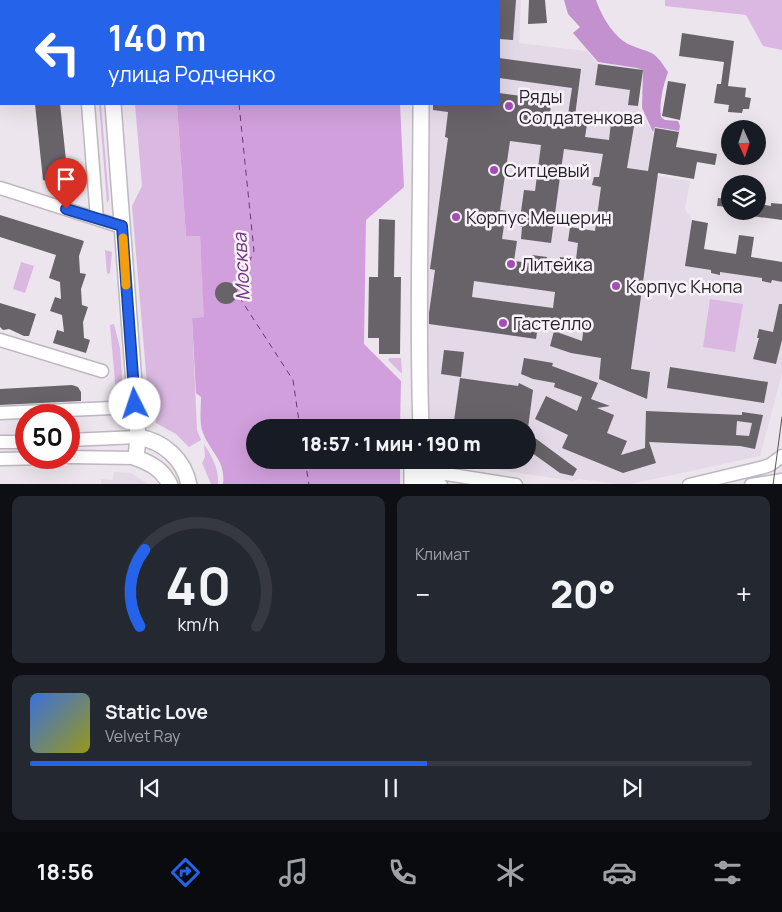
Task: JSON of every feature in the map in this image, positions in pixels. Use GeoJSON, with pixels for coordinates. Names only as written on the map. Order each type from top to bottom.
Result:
{"type":"FeatureCollection","features":[{"type":"Feature","properties":{"kind":"main road"},"geometry":{"type":"LineString","coordinates":[[113,105],[138,437],[136,458],[152,464],[167,478],[170,484]]}},
{"type":"Feature","properties":{"kind":"main road"},"geometry":{"type":"LineString","coordinates":[[411,419],[413,105]]}},
{"type":"Feature","properties":{"kind":"main road"},"geometry":{"type":"LineString","coordinates":[[421,105],[418,300],[421,419]]}},
{"type":"Feature","properties":{"kind":"main road"},"geometry":{"type":"LineString","coordinates":[[138,437],[152,441],[171,452],[185,472],[189,484]]}},
{"type":"Feature","properties":{"kind":"street"},"geometry":{"type":"LineString","coordinates":[[88,105],[97,219]]}},
{"type":"Feature","properties":{"kind":"street"},"geometry":{"type":"LineString","coordinates":[[0,188],[122,226]]}},
{"type":"Feature","properties":{"kind":"street"},"geometry":{"type":"LineString","coordinates":[[0,340],[102,371]]}},
{"type":"Feature","properties":{"kind":"street"},"geometry":{"type":"LineString","coordinates":[[0,413],[112,408]]}},
{"type":"Feature","properties":{"kind":"street"},"geometry":{"type":"LineString","coordinates":[[80,440],[138,437]]}},
{"type":"Feature","properties":{"kind":"street"},"geometry":{"type":"LineString","coordinates":[[0,442],[15,442]]}},
{"type":"Feature","properties":{"kind":"street"},"geometry":{"type":"LineString","coordinates":[[689,484],[764,467],[782,456]]}},
{"type":"Feature","properties":{"kind":"street"},"geometry":{"type":"LineString","coordinates":[[80,457],[136,458]]}},
{"type":"Feature","properties":{"kind":"street"},"geometry":{"type":"LineString","coordinates":[[0,459],[15,459]]}},
{"type":"Feature","properties":{"kind":"street"},"geometry":{"type":"LineString","coordinates":[[418,474],[442,484]]}},
{"type":"Feature","properties":{"kind":"street"},"geometry":{"type":"LineString","coordinates":[[418,474],[516,484]]}},
{"type":"Feature","properties":{"kind":"street"},"geometry":{"type":"LineString","coordinates":[[752,484],[782,480]]}},
{"type":"Feature","properties":{"kind":"shaded area"},"geometry":{"type":"Polygon","coordinates":[[[500,0],[521,0],[519,43],[587,51],[598,64],[595,85],[630,90],[628,105],[638,106],[653,134],[647,174],[690,181],[685,209],[692,220],[685,266],[711,270],[711,274],[719,275],[720,272],[762,278],[762,281],[771,283],[772,280],[782,282],[782,374],[760,456],[631,484],[579,479],[573,481],[494,469],[536,469],[536,419],[429,419],[426,335],[429,105],[500,105],[500,0]]]}},
{"type":"Feature","properties":{"kind":"shaded area"},"geometry":{"type":"Polygon","coordinates":[[[564,0],[596,0],[604,18],[617,36],[628,44],[655,55],[668,72],[662,95],[661,117],[665,120],[678,121],[679,131],[655,127],[653,132],[642,108],[643,70],[598,62],[573,33],[580,27],[568,14],[564,0]]]}},
{"type":"Feature","properties":{"kind":"shaded area"},"geometry":{"type":"Polygon","coordinates":[[[665,0],[782,0],[782,50],[763,46],[746,15],[665,6],[665,0]]]}},
{"type":"Feature","properties":{"kind":"shaded area"},"geometry":{"type":"Polygon","coordinates":[[[99,105],[101,105],[109,200],[107,203],[99,105]]]}},
{"type":"Feature","properties":{"kind":"shaded area"},"geometry":{"type":"Polygon","coordinates":[[[135,105],[177,105],[186,236],[200,236],[205,317],[192,318],[197,430],[201,440],[189,447],[176,434],[156,423],[154,398],[148,396],[132,206],[142,186],[135,105]]]}},
{"type":"Feature","properties":{"kind":"shaded area"},"geometry":{"type":"Polygon","coordinates":[[[105,250],[112,252],[110,273],[107,274],[105,250]]]}},
{"type":"Feature","properties":{"kind":"shaded area"},"geometry":{"type":"Polygon","coordinates":[[[21,262],[34,266],[25,293],[13,289],[21,262]]]}},
{"type":"Feature","properties":{"kind":"shaded area"},"geometry":{"type":"Polygon","coordinates":[[[710,299],[743,304],[735,352],[703,347],[710,299]]]}},
{"type":"Feature","properties":{"kind":"shaded area"},"geometry":{"type":"Polygon","coordinates":[[[114,324],[120,348],[124,400],[122,403],[117,404],[110,325],[114,324]]]}},
{"type":"Feature","properties":{"kind":"shaded area"},"geometry":{"type":"Polygon","coordinates":[[[390,358],[401,358],[402,374],[388,360],[390,358]]]}},
{"type":"Feature","properties":{"kind":"shaded area"},"geometry":{"type":"Polygon","coordinates":[[[204,444],[216,468],[218,484],[211,484],[202,463],[205,457],[204,444]]]}},
{"type":"Feature","properties":{"kind":"shaded area"},"geometry":{"type":"Polygon","coordinates":[[[114,472],[131,473],[148,484],[101,484],[101,479],[113,480],[114,472]]]}},
{"type":"Feature","properties":{"kind":"water","name":"Москва"},"geometry":{"type":"Polygon","coordinates":[[[177,105],[400,105],[404,187],[366,220],[364,344],[401,381],[400,419],[246,419],[246,469],[400,469],[400,484],[223,484],[220,463],[206,440],[202,429],[201,397],[196,393],[192,318],[204,317],[200,236],[186,236],[177,105]]]}},
{"type":"Feature","properties":{"kind":"building"},"geometry":{"type":"Polygon","coordinates":[[[500,0],[516,0],[513,40],[500,39],[500,0]]]}},
{"type":"Feature","properties":{"kind":"building"},"geometry":{"type":"Polygon","coordinates":[[[529,0],[545,0],[547,23],[528,24],[529,0]]]}},
{"type":"Feature","properties":{"kind":"building"},"geometry":{"type":"Polygon","coordinates":[[[682,33],[734,41],[728,86],[746,88],[745,97],[751,98],[749,109],[743,109],[742,113],[728,112],[729,105],[714,103],[717,84],[721,84],[724,62],[679,56],[682,33]]]}},
{"type":"Feature","properties":{"kind":"building"},"geometry":{"type":"Polygon","coordinates":[[[500,58],[581,69],[575,116],[588,118],[585,137],[609,140],[611,123],[616,124],[617,120],[630,122],[629,125],[634,126],[627,168],[648,171],[655,128],[679,132],[676,147],[717,154],[715,165],[697,162],[694,179],[658,173],[631,369],[650,372],[647,399],[599,379],[601,358],[571,353],[550,346],[554,331],[582,341],[584,326],[528,317],[527,322],[538,326],[536,339],[429,324],[435,270],[430,269],[448,138],[445,137],[448,112],[433,110],[433,105],[500,105],[500,93],[552,100],[550,112],[568,115],[572,88],[500,78],[500,58]],[[510,141],[500,210],[506,211],[502,239],[517,241],[514,261],[531,263],[532,255],[547,257],[546,264],[559,266],[560,257],[576,259],[578,243],[568,241],[570,227],[595,231],[601,187],[592,185],[594,177],[599,177],[603,154],[564,149],[561,170],[568,171],[567,178],[560,177],[551,243],[521,239],[522,227],[519,226],[524,190],[535,191],[541,145],[510,141]],[[474,281],[472,297],[553,308],[555,292],[474,281]]]}},
{"type":"Feature","properties":{"kind":"building"},"geometry":{"type":"Polygon","coordinates":[[[598,64],[643,70],[638,106],[628,105],[630,90],[595,85],[598,64]]]}},
{"type":"Feature","properties":{"kind":"building"},"geometry":{"type":"Polygon","coordinates":[[[668,81],[686,84],[680,120],[662,116],[668,81]]]}},
{"type":"Feature","properties":{"kind":"building"},"geometry":{"type":"Polygon","coordinates":[[[35,105],[60,105],[69,188],[43,180],[35,105]]]}},
{"type":"Feature","properties":{"kind":"building"},"geometry":{"type":"Polygon","coordinates":[[[718,198],[721,198],[721,206],[717,206],[718,198]]]}},
{"type":"Feature","properties":{"kind":"building"},"geometry":{"type":"Polygon","coordinates":[[[771,203],[782,204],[782,220],[766,218],[766,205],[771,206],[771,203]]]}},
{"type":"Feature","properties":{"kind":"building"},"geometry":{"type":"Polygon","coordinates":[[[0,215],[84,241],[79,256],[80,273],[86,274],[81,289],[82,305],[88,307],[83,322],[84,338],[90,340],[86,353],[53,343],[57,330],[64,332],[62,315],[50,311],[55,297],[61,299],[60,282],[49,278],[56,255],[0,237],[0,215]]]}},
{"type":"Feature","properties":{"kind":"building"},"geometry":{"type":"Polygon","coordinates":[[[379,219],[395,220],[394,277],[401,277],[400,354],[379,354],[379,338],[368,338],[369,277],[378,277],[379,219]]]}},
{"type":"Feature","properties":{"kind":"building"},"geometry":{"type":"Polygon","coordinates":[[[692,220],[708,223],[704,249],[736,254],[739,235],[754,237],[751,257],[782,262],[782,282],[772,280],[771,283],[762,281],[762,278],[720,272],[720,275],[711,273],[711,270],[685,266],[692,220]]]}},
{"type":"Feature","properties":{"kind":"building"},"geometry":{"type":"Polygon","coordinates":[[[226,282],[234,285],[237,293],[234,301],[226,304],[218,301],[215,293],[218,285],[226,282]]]}},
{"type":"Feature","properties":{"kind":"building"},"geometry":{"type":"Polygon","coordinates":[[[0,303],[36,314],[29,336],[24,336],[9,329],[3,330],[0,327],[0,303]]]}},
{"type":"Feature","properties":{"kind":"building"},"geometry":{"type":"Polygon","coordinates":[[[779,304],[782,304],[782,340],[776,364],[753,359],[759,338],[757,338],[759,329],[773,332],[779,304]]]}},
{"type":"Feature","properties":{"kind":"building"},"geometry":{"type":"Polygon","coordinates":[[[444,350],[464,352],[461,377],[441,374],[444,350]]]}},
{"type":"Feature","properties":{"kind":"building"},"geometry":{"type":"Polygon","coordinates":[[[524,358],[553,363],[552,366],[598,383],[591,399],[610,406],[597,408],[614,415],[607,433],[627,441],[621,455],[645,448],[646,411],[742,415],[742,412],[763,415],[755,449],[740,446],[649,442],[656,463],[623,473],[562,448],[568,435],[535,419],[546,396],[577,411],[582,397],[554,387],[555,383],[533,379],[521,374],[524,358]],[[737,421],[736,435],[749,436],[752,423],[737,421]]]}},
{"type":"Feature","properties":{"kind":"building"},"geometry":{"type":"Polygon","coordinates":[[[670,367],[768,382],[764,403],[667,388],[670,367]]]}},
{"type":"Feature","properties":{"kind":"building"},"geometry":{"type":"Polygon","coordinates":[[[460,378],[518,386],[519,383],[533,390],[529,419],[454,419],[460,378]]]}},
{"type":"Feature","properties":{"kind":"building"},"geometry":{"type":"Polygon","coordinates":[[[72,385],[78,387],[81,392],[81,401],[0,405],[0,389],[72,385]]]}},
{"type":"Feature","properties":{"kind":"building"},"geometry":{"type":"Polygon","coordinates":[[[536,439],[577,469],[573,476],[560,473],[536,456],[536,439]]]}},
{"type":"Feature","properties":{"kind":"ferry route"},"geometry":{"type":"LineString","coordinates":[[239,105],[254,251],[236,292],[293,380],[299,419]]}},
{"type":"Feature","properties":{"kind":"ferry route"},"geometry":{"type":"LineString","coordinates":[[306,469],[309,484]]}},
{"type":"Feature","properties":{"kind":"tram line"},"geometry":{"type":"LineString","coordinates":[[773,484],[782,417]]}},
{"type":"Feature","properties":{"kind":"slow traffic"},"geometry":{"type":"LineString","coordinates":[[123,238],[126,285]]}},
{"type":"Feature","properties":{"kind":"place","name":"Ряды Солдатенкова"},"geometry":{"type":"Point","coordinates":[509,106]}},
{"type":"Feature","properties":{"kind":"place","name":"Ситцевый"},"geometry":{"type":"Point","coordinates":[494,170]}},
{"type":"Feature","properties":{"kind":"place","name":"Корпус Мещерин"},"geometry":{"type":"Point","coordinates":[456,217]}},
{"type":"Feature","properties":{"kind":"place","name":"Литейка"},"geometry":{"type":"Point","coordinates":[511,264]}},
{"type":"Feature","properties":{"kind":"place","name":"Корпус Кнопа"},"geometry":{"type":"Point","coordinates":[616,286]}},
{"type":"Feature","properties":{"kind":"place","name":"Гастелло"},"geometry":{"type":"Point","coordinates":[503,323]}},
{"type":"Feature","properties":{"kind":"route"},"geometry":{"type":"LineString","coordinates":[[66,209],[122,226],[135,404]]}}]}
